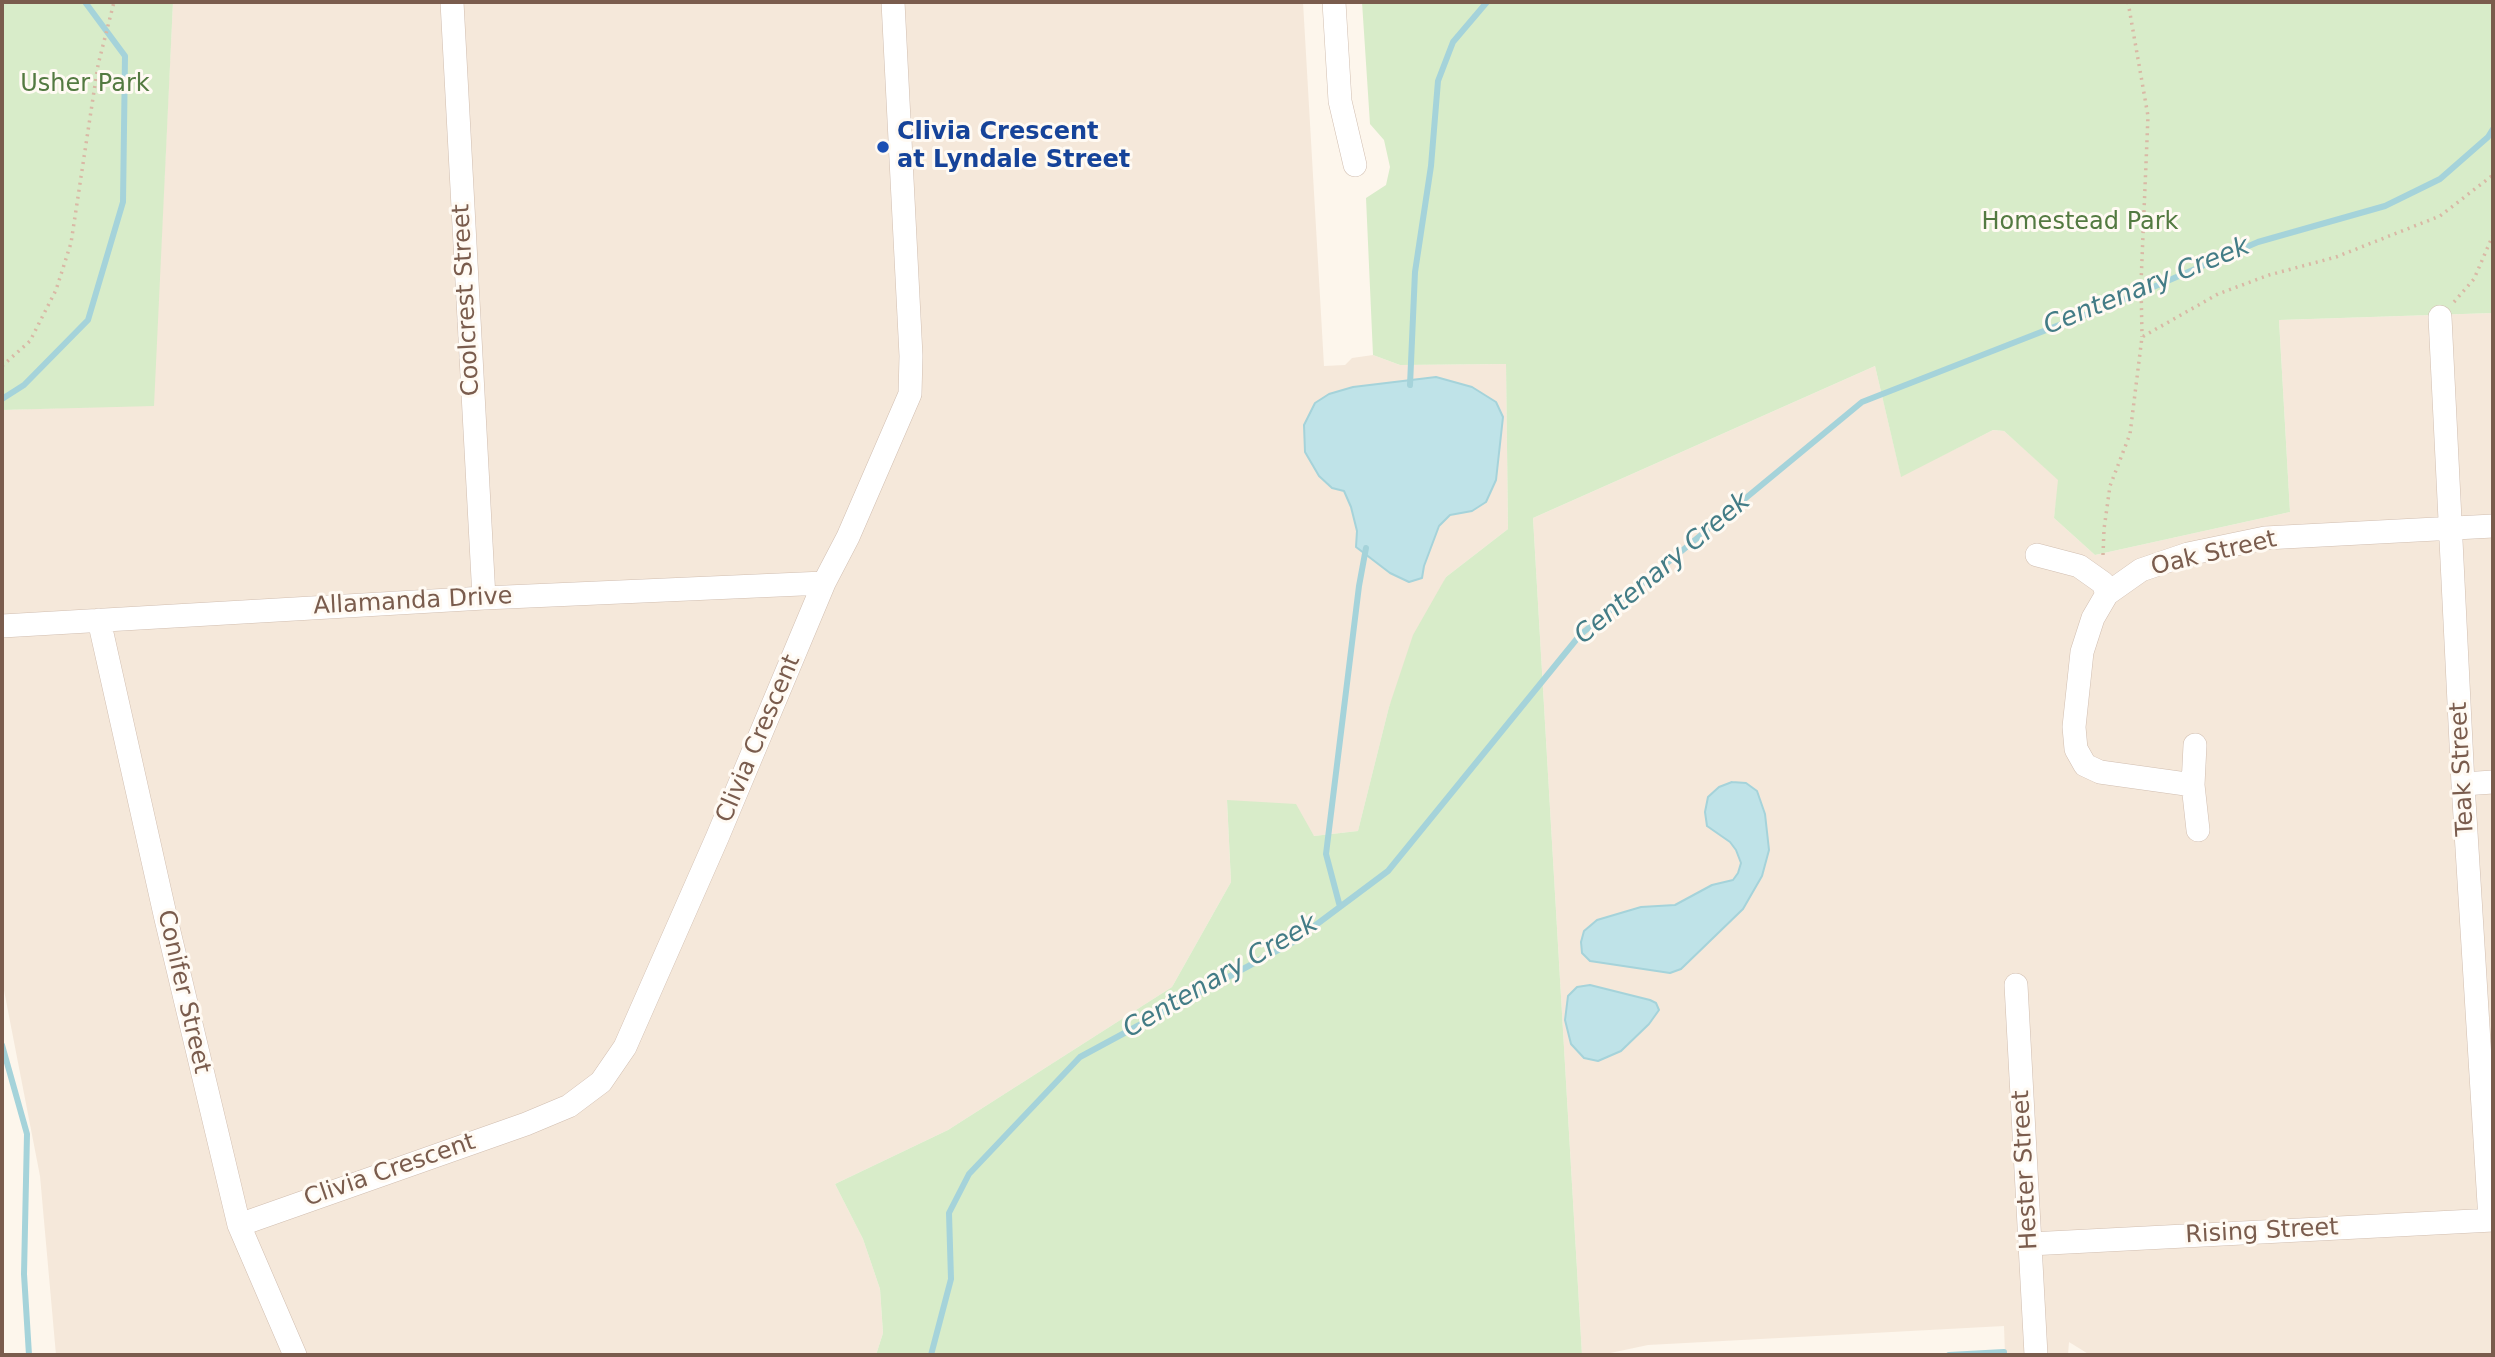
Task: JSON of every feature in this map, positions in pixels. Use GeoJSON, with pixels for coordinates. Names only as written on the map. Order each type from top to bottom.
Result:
{"type":"FeatureCollection","features":[{"type":"Feature","properties":{"kind":"street","name":"Coolcrest Street"},"geometry":{"type":"LineString","coordinates":[[452,2],[484,598]]}},
{"type":"Feature","properties":{"kind":"street","name":"Clivia Crescent"},"geometry":{"type":"LineString","coordinates":[[239,1225],[526,1124],[569,1106],[601,1082],[625,1047],[723,825],[824,583],[848,537],[909,394],[911,356],[893,2]]}},
{"type":"Feature","properties":{"kind":"street"},"geometry":{"type":"LineString","coordinates":[[1334,2],[1340,101],[1355,165]]}},
{"type":"Feature","properties":{"kind":"street","name":"Teak Street"},"geometry":{"type":"LineString","coordinates":[[2440,317],[2463,783],[2492,1220]]}},
{"type":"Feature","properties":{"kind":"street","name":"Oak Street"},"geometry":{"type":"LineString","coordinates":[[2193,785],[2100,772],[2085,765],[2076,750],[2074,727],[2082,652],[2105,589],[2141,570],[2188,554],[2265,538],[2493,526]]}},
{"type":"Feature","properties":{"kind":"street"},"geometry":{"type":"LineString","coordinates":[[2036,555],[2079,566],[2105,589]]}},
{"type":"Feature","properties":{"kind":"street","name":"Allamanda Drive"},"geometry":{"type":"LineString","coordinates":[[2,626],[484,598],[824,583]]}},
{"type":"Feature","properties":{"kind":"street","name":"Conifer Street"},"geometry":{"type":"LineString","coordinates":[[99,620],[166,919],[239,1225],[295,1355]]}},
{"type":"Feature","properties":{"kind":"street"},"geometry":{"type":"LineString","coordinates":[[2195,745],[2193,785],[2198,830]]}},
{"type":"Feature","properties":{"kind":"street"},"geometry":{"type":"LineString","coordinates":[[2463,783],[2493,782]]}},
{"type":"Feature","properties":{"kind":"street","name":"Hester Street"},"geometry":{"type":"LineString","coordinates":[[2016,985],[2036,1355]]}},
{"type":"Feature","properties":{"kind":"street","name":"Rising Street"},"geometry":{"type":"LineString","coordinates":[[2030,1244],[2492,1220]]}},
{"type":"Feature","properties":{"kind":"path"},"geometry":{"type":"LineString","coordinates":[[2,366],[30,341],[56,290],[64,267],[71,243],[101,55],[114,2]]}},
{"type":"Feature","properties":{"kind":"path"},"geometry":{"type":"LineString","coordinates":[[2105,589],[2104,529],[2110,486],[2130,435],[2141,337],[2148,116],[2128,2]]}},
{"type":"Feature","properties":{"kind":"path"},"geometry":{"type":"LineString","coordinates":[[2141,337],[2218,294],[2269,275],[2336,257],[2440,216],[2493,175]]}},
{"type":"Feature","properties":{"kind":"path"},"geometry":{"type":"LineString","coordinates":[[2440,317],[2474,279],[2493,235]]}},
{"type":"Feature","properties":{"kind":"shaded area"},"geometry":{"type":"Polygon","coordinates":[[[173,2],[1303,2],[1324,366],[1345,365],[1352,358],[1373,355],[1400,365],[1506,364],[1508,529],[1446,577],[1389,707],[1358,831],[1314,836],[1227,800],[1231,882],[1172,987],[948,1130],[835,1184],[863,1239],[880,1289],[883,1333],[876,1355],[56,1355],[40,1176],[2,980],[2,410],[153,405],[173,2]]]}},
{"type":"Feature","properties":{"kind":"shaded area"},"geometry":{"type":"Polygon","coordinates":[[[2493,313],[2493,1355],[2090,1355],[2069,1342],[2068,1355],[2005,1355],[2004,1326],[1648,1345],[1601,1355],[1582,1355],[1533,518],[1875,366],[1901,476],[1993,430],[2004,431],[2059,480],[2054,518],[2095,555],[2290,512],[2279,320],[2493,313]]]}},
{"type":"Feature","properties":{"kind":"green space","name":"Usher Park"},"geometry":{"type":"Polygon","coordinates":[[[2,2],[173,2],[154,406],[2,410],[2,2]]]}},
{"type":"Feature","properties":{"kind":"green space","name":"Homestead Park"},"geometry":{"type":"Polygon","coordinates":[[[1362,2],[2493,2],[2493,313],[2279,320],[2290,512],[2095,555],[2054,518],[2058,480],[2004,431],[1993,430],[1901,477],[1875,366],[1533,518],[1582,1355],[876,1355],[883,1333],[880,1289],[863,1239],[835,1184],[948,1130],[1172,987],[1231,882],[1227,800],[1296,804],[1314,836],[1358,831],[1389,707],[1413,635],[1446,577],[1508,529],[1506,364],[1400,365],[1373,355],[1366,198],[1386,185],[1390,167],[1384,140],[1370,124],[1362,2]]]}},
{"type":"Feature","properties":{"kind":"water"},"geometry":{"type":"Polygon","coordinates":[[[1436,377],[1472,387],[1496,402],[1503,417],[1496,480],[1486,502],[1472,511],[1450,515],[1439,526],[1422,578],[1409,582],[1390,573],[1356,547],[1357,531],[1351,507],[1344,491],[1332,488],[1319,476],[1305,452],[1304,425],[1315,403],[1329,394],[1353,387],[1436,377]]]}},
{"type":"Feature","properties":{"kind":"water"},"geometry":{"type":"Polygon","coordinates":[[[1732,782],[1746,783],[1757,791],[1765,814],[1769,850],[1762,876],[1743,909],[1681,969],[1670,973],[1590,961],[1582,953],[1581,942],[1584,931],[1597,920],[1641,907],[1675,905],[1712,885],[1733,880],[1741,863],[1736,850],[1730,842],[1707,826],[1705,812],[1708,797],[1719,787],[1732,782]]]}},
{"type":"Feature","properties":{"kind":"water"},"geometry":{"type":"Polygon","coordinates":[[[1590,985],[1650,1000],[1656,1003],[1659,1010],[1649,1024],[1621,1051],[1598,1061],[1584,1058],[1571,1044],[1565,1020],[1568,996],[1577,987],[1590,985]]]}},
{"type":"Feature","properties":{"kind":"waterway"},"geometry":{"type":"LineString","coordinates":[[2,399],[24,385],[88,320],[123,202],[125,56],[85,2]]}},
{"type":"Feature","properties":{"kind":"waterway"},"geometry":{"type":"LineString","coordinates":[[1410,385],[1415,272],[1431,166],[1438,81],[1453,42],[1487,2]]}},
{"type":"Feature","properties":{"kind":"waterway","name":"Centenary Creek"},"geometry":{"type":"LineString","coordinates":[[931,1355],[951,1279],[949,1213],[969,1174],[1080,1057],[1293,942],[1388,871],[1580,635],[1862,402],[2123,300],[2258,242],[2385,206],[2440,179],[2488,137],[2493,129]]}},
{"type":"Feature","properties":{"kind":"waterway"},"geometry":{"type":"LineString","coordinates":[[1340,907],[1326,854],[1366,548]]}},
{"type":"Feature","properties":{"kind":"waterway"},"geometry":{"type":"LineString","coordinates":[[2,1045],[27,1134],[24,1274],[29,1355]]}},
{"type":"Feature","properties":{"kind":"waterway"},"geometry":{"type":"LineString","coordinates":[[1949,1355],[2004,1352]]}},
{"type":"Feature","properties":{"kind":"place","name":"Clivia Crescent at Lyndale Street"},"geometry":{"type":"Point","coordinates":[883,147]}}]}
